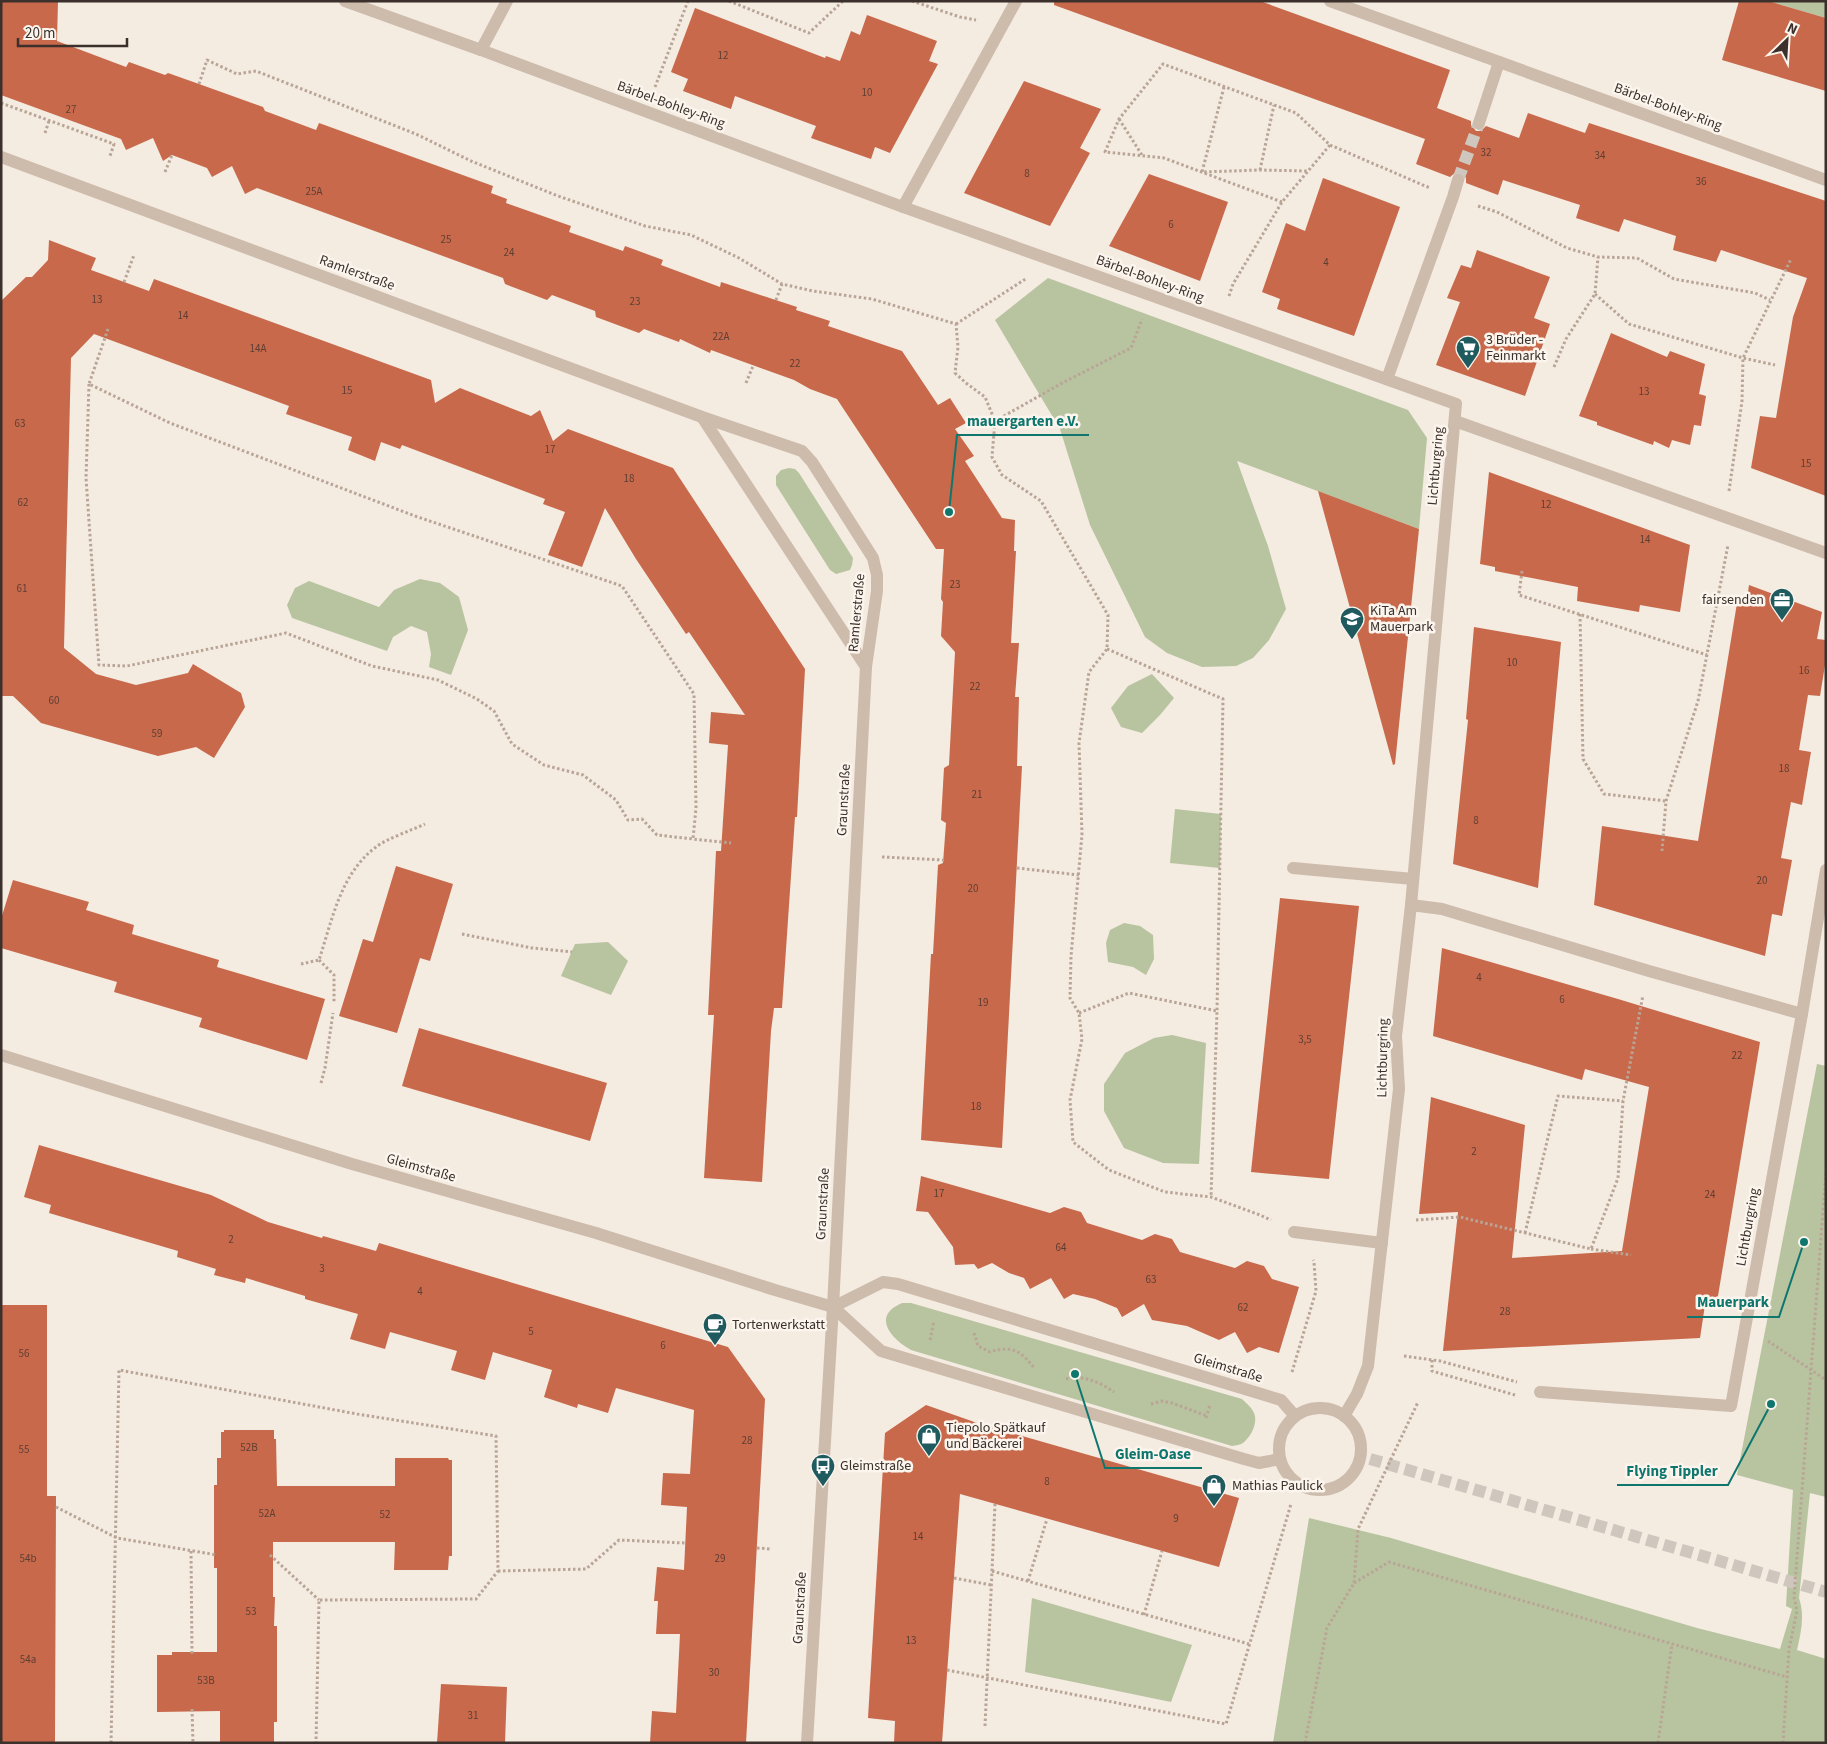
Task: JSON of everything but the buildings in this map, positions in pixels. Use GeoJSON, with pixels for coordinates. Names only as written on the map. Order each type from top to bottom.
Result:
{"type":"FeatureCollection","features":[{"type":"Feature","properties":{"kind":"street","name":"Bärbel-Bohley-Ring"},"geometry":{"type":"LineString","coordinates":[[345,1],[903,207],[1456,404],[1455,421]]}},
{"type":"Feature","properties":{"kind":"street"},"geometry":{"type":"LineString","coordinates":[[481,50],[507,1]]}},
{"type":"Feature","properties":{"kind":"street"},"geometry":{"type":"LineString","coordinates":[[903,207],[1016,1]]}},
{"type":"Feature","properties":{"kind":"street","name":"Bärbel-Bohley-Ring"},"geometry":{"type":"LineString","coordinates":[[1330,1],[1826,180]]}},
{"type":"Feature","properties":{"kind":"street"},"geometry":{"type":"LineString","coordinates":[[1478,123],[1499,62]]}},
{"type":"Feature","properties":{"kind":"street","name":"Ramlerstraße"},"geometry":{"type":"LineString","coordinates":[[1,157],[702,417],[802,451],[812,462],[873,558],[877,574],[877,591],[866,667]]}},
{"type":"Feature","properties":{"kind":"street"},"geometry":{"type":"LineString","coordinates":[[1387,380],[1458,180]]}},
{"type":"Feature","properties":{"kind":"street","name":"Ramlerstraße"},"geometry":{"type":"LineString","coordinates":[[702,417],[866,667]]}},
{"type":"Feature","properties":{"kind":"street","name":"Lichtburgring"},"geometry":{"type":"LineString","coordinates":[[1344,1416],[1358,1394],[1368,1366],[1382,1243],[1399,1089],[1396,1036],[1411,905],[1455,421],[1826,554]]}},
{"type":"Feature","properties":{"kind":"street","name":"Graunstraße"},"geometry":{"type":"LineString","coordinates":[[807,1743],[833,1307],[866,667]]}},
{"type":"Feature","properties":{"kind":"street"},"geometry":{"type":"LineString","coordinates":[[1293,868],[1413,879]]}},
{"type":"Feature","properties":{"kind":"street","name":"Lichtburgring"},"geometry":{"type":"LineString","coordinates":[[1540,1392],[1731,1406],[1826,870]]}},
{"type":"Feature","properties":{"kind":"street"},"geometry":{"type":"LineString","coordinates":[[1411,905],[1442,910],[1802,1014]]}},
{"type":"Feature","properties":{"kind":"street","name":"Gleimstraße"},"geometry":{"type":"LineString","coordinates":[[1,1055],[352,1164],[596,1233],[833,1307],[881,1352],[1244,1459],[1259,1463],[1280,1459]]}},
{"type":"Feature","properties":{"kind":"street"},"geometry":{"type":"LineString","coordinates":[[1294,1232],[1382,1243]]}},
{"type":"Feature","properties":{"kind":"street","name":"Gleimstraße"},"geometry":{"type":"LineString","coordinates":[[833,1307],[883,1282],[898,1284],[1281,1400],[1295,1416]]}},
{"type":"Feature","properties":{"kind":"street"},"geometry":{"type":"LineString","coordinates":[[1320,1408],[1333,1410],[1344,1416],[1353,1424],[1366,1458],[1347,1481],[1335,1488],[1321,1490],[1308,1488],[1295,1482],[1285,1472],[1280,1459],[1281,1435],[1287,1424],[1295,1416],[1307,1410],[1320,1408]]}},
{"type":"Feature","properties":{"kind":"path"},"geometry":{"type":"LineString","coordinates":[[664,64],[688,1]]}},
{"type":"Feature","properties":{"kind":"path"},"geometry":{"type":"LineString","coordinates":[[730,1],[809,33],[843,1]]}},
{"type":"Feature","properties":{"kind":"path"},"geometry":{"type":"LineString","coordinates":[[912,1],[960,17],[1004,24]]}},
{"type":"Feature","properties":{"kind":"path"},"geometry":{"type":"LineString","coordinates":[[199,84],[207,60],[237,74],[256,71],[416,134],[471,161],[558,196],[645,226],[692,236],[739,258],[782,284],[813,291],[872,299],[956,324],[1055,260]]}},
{"type":"Feature","properties":{"kind":"path"},"geometry":{"type":"LineString","coordinates":[[1282,202],[1164,158],[1105,152],[1119,119],[1164,64],[1296,113],[1330,145],[1453,198],[1497,212],[1567,248],[1598,257],[1637,258],[1674,279],[1754,293],[1770,300]]}},
{"type":"Feature","properties":{"kind":"path"},"geometry":{"type":"LineString","coordinates":[[1202,172],[1224,87]]}},
{"type":"Feature","properties":{"kind":"path"},"geometry":{"type":"LineString","coordinates":[[1,103],[114,144],[110,156]]}},
{"type":"Feature","properties":{"kind":"path"},"geometry":{"type":"LineString","coordinates":[[1260,170],[1274,105]]}},
{"type":"Feature","properties":{"kind":"path"},"geometry":{"type":"LineString","coordinates":[[1119,119],[1142,156]]}},
{"type":"Feature","properties":{"kind":"path"},"geometry":{"type":"LineString","coordinates":[[45,133],[50,121]]}},
{"type":"Feature","properties":{"kind":"path"},"geometry":{"type":"LineString","coordinates":[[1233,284],[1282,202],[1330,145]]}},
{"type":"Feature","properties":{"kind":"path"},"geometry":{"type":"LineString","coordinates":[[165,172],[172,155]]}},
{"type":"Feature","properties":{"kind":"path"},"geometry":{"type":"LineString","coordinates":[[1202,172],[1308,171]]}},
{"type":"Feature","properties":{"kind":"path"},"geometry":{"type":"LineString","coordinates":[[124,282],[134,255]]}},
{"type":"Feature","properties":{"kind":"path"},"geometry":{"type":"LineString","coordinates":[[1554,367],[1566,339],[1595,294],[1598,257]]}},
{"type":"Feature","properties":{"kind":"path"},"geometry":{"type":"LineString","coordinates":[[1662,851],[1666,801],[1698,701],[1707,655],[1729,518],[1742,401],[1743,358],[1792,258]]}},
{"type":"Feature","properties":{"kind":"path"},"geometry":{"type":"LineString","coordinates":[[776,300],[782,284]]}},
{"type":"Feature","properties":{"kind":"path"},"geometry":{"type":"LineString","coordinates":[[1595,294],[1629,324],[1743,358],[1775,365]]}},
{"type":"Feature","properties":{"kind":"path"},"geometry":{"type":"LineString","coordinates":[[995,421],[1064,382],[1131,348],[1151,295]]}},
{"type":"Feature","properties":{"kind":"path"},"geometry":{"type":"LineString","coordinates":[[956,324],[958,347],[955,373],[966,384],[985,397],[995,421],[992,457],[1002,475],[1041,501],[1108,615],[1107,649],[1089,672],[1079,743],[1082,835],[1071,956],[1070,998],[1079,1014],[1082,1039],[1070,1100],[1073,1142],[1109,1170],[1165,1192],[1211,1197],[1260,1214],[1294,1232],[1314,1262],[1316,1291],[1292,1372]]}},
{"type":"Feature","properties":{"kind":"path"},"geometry":{"type":"LineString","coordinates":[[108,329],[89,384],[86,478],[99,665],[128,666],[286,633],[372,666],[438,680],[476,699],[494,711],[512,744],[544,764],[583,775],[616,800],[628,820],[642,819],[657,835],[730,843]]}},
{"type":"Feature","properties":{"kind":"path"},"geometry":{"type":"LineString","coordinates":[[746,383],[753,366]]}},
{"type":"Feature","properties":{"kind":"path"},"geometry":{"type":"LineString","coordinates":[[89,384],[170,423],[415,516],[622,586],[694,694],[696,808],[694,839]]}},
{"type":"Feature","properties":{"kind":"path"},"geometry":{"type":"LineString","coordinates":[[1522,571],[1519,594],[1707,655]]}},
{"type":"Feature","properties":{"kind":"path"},"geometry":{"type":"LineString","coordinates":[[1580,614],[1583,758],[1604,794],[1666,801]]}},
{"type":"Feature","properties":{"kind":"path"},"geometry":{"type":"LineString","coordinates":[[1107,649],[1223,699],[1217,1011],[1211,1197]]}},
{"type":"Feature","properties":{"kind":"path"},"geometry":{"type":"LineString","coordinates":[[319,960],[334,908],[346,884],[362,861],[376,847],[425,824]]}},
{"type":"Feature","properties":{"kind":"path"},"geometry":{"type":"LineString","coordinates":[[856,855],[944,860]]}},
{"type":"Feature","properties":{"kind":"path"},"geometry":{"type":"LineString","coordinates":[[1016,868],[1078,875]]}},
{"type":"Feature","properties":{"kind":"path"},"geometry":{"type":"LineString","coordinates":[[462,934],[532,948],[572,952]]}},
{"type":"Feature","properties":{"kind":"path"},"geometry":{"type":"LineString","coordinates":[[301,964],[319,960]]}},
{"type":"Feature","properties":{"kind":"path"},"geometry":{"type":"LineString","coordinates":[[319,960],[334,975],[334,1003]]}},
{"type":"Feature","properties":{"kind":"path"},"geometry":{"type":"LineString","coordinates":[[1591,1249],[1618,1178],[1623,1101],[1640,1008],[1649,971]]}},
{"type":"Feature","properties":{"kind":"path"},"geometry":{"type":"LineString","coordinates":[[1079,1014],[1129,993],[1217,1011]]}},
{"type":"Feature","properties":{"kind":"path"},"geometry":{"type":"LineString","coordinates":[[320,1083],[325,1068],[332,1013]]}},
{"type":"Feature","properties":{"kind":"path"},"geometry":{"type":"LineString","coordinates":[[1525,1233],[1558,1096],[1623,1101]]}},
{"type":"Feature","properties":{"kind":"path"},"geometry":{"type":"LineString","coordinates":[[1782,1743],[1789,1648],[1797,1611],[1794,1597],[1826,1171]]}},
{"type":"Feature","properties":{"kind":"path"},"geometry":{"type":"LineString","coordinates":[[1416,1220],[1460,1217],[1591,1249],[1631,1255]]}},
{"type":"Feature","properties":{"kind":"path"},"geometry":{"type":"LineString","coordinates":[[924,1364],[940,1296]]}},
{"type":"Feature","properties":{"kind":"path"},"geometry":{"type":"LineString","coordinates":[[976,1308],[973,1328],[978,1346],[990,1352],[1003,1348],[1019,1351],[1037,1372]]}},
{"type":"Feature","properties":{"kind":"path"},"geometry":{"type":"LineString","coordinates":[[1745,1326],[1826,1380]]}},
{"type":"Feature","properties":{"kind":"path"},"geometry":{"type":"LineString","coordinates":[[1404,1356],[1432,1360],[1518,1382]]}},
{"type":"Feature","properties":{"kind":"path"},"geometry":{"type":"LineString","coordinates":[[1432,1360],[1432,1370],[1439,1373],[1519,1396],[1540,1392]]}},
{"type":"Feature","properties":{"kind":"path"},"geometry":{"type":"LineString","coordinates":[[111,1743],[117,1538],[119,1370],[357,1414],[496,1436],[498,1570],[476,1599],[319,1600],[270,1555]]}},
{"type":"Feature","properties":{"kind":"path"},"geometry":{"type":"LineString","coordinates":[[1064,1379],[1073,1377],[1090,1380],[1115,1393]]}},
{"type":"Feature","properties":{"kind":"path"},"geometry":{"type":"LineString","coordinates":[[1142,1405],[1150,1405],[1162,1401],[1207,1416]]}},
{"type":"Feature","properties":{"kind":"path"},"geometry":{"type":"LineString","coordinates":[[1305,1743],[1327,1628],[1354,1583],[1358,1530],[1418,1402]]}},
{"type":"Feature","properties":{"kind":"path"},"geometry":{"type":"LineString","coordinates":[[985,1726],[995,1504]]}},
{"type":"Feature","properties":{"kind":"path"},"geometry":{"type":"LineString","coordinates":[[948,1670],[1226,1724],[1291,1504]]}},
{"type":"Feature","properties":{"kind":"path"},"geometry":{"type":"LineString","coordinates":[[56,1508],[117,1538],[217,1555]]}},
{"type":"Feature","properties":{"kind":"path"},"geometry":{"type":"LineString","coordinates":[[1028,1581],[1047,1519]]}},
{"type":"Feature","properties":{"kind":"path"},"geometry":{"type":"LineString","coordinates":[[498,1570],[586,1569],[619,1540],[685,1543]]}},
{"type":"Feature","properties":{"kind":"path"},"geometry":{"type":"LineString","coordinates":[[757,1548],[772,1549]]}},
{"type":"Feature","properties":{"kind":"path"},"geometry":{"type":"LineString","coordinates":[[191,1551],[192,1655]]}},
{"type":"Feature","properties":{"kind":"path"},"geometry":{"type":"LineString","coordinates":[[1144,1615],[1162,1551]]}},
{"type":"Feature","properties":{"kind":"path"},"geometry":{"type":"LineString","coordinates":[[1354,1583],[1389,1562],[1787,1677]]}},
{"type":"Feature","properties":{"kind":"path"},"geometry":{"type":"LineString","coordinates":[[992,1572],[1249,1644]]}},
{"type":"Feature","properties":{"kind":"path"},"geometry":{"type":"LineString","coordinates":[[954,1578],[991,1585]]}},
{"type":"Feature","properties":{"kind":"path"},"geometry":{"type":"LineString","coordinates":[[316,1743],[319,1600]]}},
{"type":"Feature","properties":{"kind":"path"},"geometry":{"type":"LineString","coordinates":[[1658,1743],[1672,1644]]}},
{"type":"Feature","properties":{"kind":"path"},"geometry":{"type":"LineString","coordinates":[[192,1709],[193,1743]]}},
{"type":"Feature","properties":{"kind":"green space"},"geometry":{"type":"Polygon","coordinates":[[[1768,1],[1826,1],[1826,18],[1768,1]]]}},
{"type":"Feature","properties":{"kind":"green space"},"geometry":{"type":"Polygon","coordinates":[[[1048,278],[1408,410],[1427,438],[1419,529],[1237,461],[1268,546],[1286,609],[1269,640],[1253,658],[1236,666],[1202,667],[1167,653],[1145,637],[1090,525],[1060,429],[995,320],[1048,278]]]}},
{"type":"Feature","properties":{"kind":"green space"},"geometry":{"type":"Polygon","coordinates":[[[795,469],[799,473],[853,558],[850,570],[836,574],[830,570],[776,485],[776,476],[781,470],[795,469]]]}},
{"type":"Feature","properties":{"kind":"green space"},"geometry":{"type":"Polygon","coordinates":[[[420,579],[440,583],[459,597],[468,630],[451,675],[429,667],[431,654],[427,632],[411,626],[393,637],[387,651],[292,618],[287,605],[295,588],[309,581],[379,607],[394,590],[420,579]]]}},
{"type":"Feature","properties":{"kind":"green space"},"geometry":{"type":"Polygon","coordinates":[[[1152,674],[1174,698],[1142,733],[1121,727],[1111,708],[1128,686],[1152,674]]]}},
{"type":"Feature","properties":{"kind":"green space"},"geometry":{"type":"Polygon","coordinates":[[[1175,809],[1221,814],[1220,868],[1170,863],[1175,809]]]}},
{"type":"Feature","properties":{"kind":"green space"},"geometry":{"type":"Polygon","coordinates":[[[1124,923],[1140,926],[1153,935],[1154,959],[1146,975],[1133,967],[1108,962],[1106,943],[1110,930],[1124,923]]]}},
{"type":"Feature","properties":{"kind":"green space"},"geometry":{"type":"Polygon","coordinates":[[[608,942],[628,961],[611,995],[561,976],[575,944],[608,942]]]}},
{"type":"Feature","properties":{"kind":"green space"},"geometry":{"type":"Polygon","coordinates":[[[1172,1035],[1206,1043],[1199,1164],[1163,1163],[1124,1148],[1104,1111],[1104,1084],[1125,1053],[1154,1038],[1172,1035]]]}},
{"type":"Feature","properties":{"kind":"green space"},"geometry":{"type":"Polygon","coordinates":[[[1817,1064],[1826,1066],[1826,1497],[1810,1493],[1799,1598],[1802,1624],[1797,1650],[1826,1659],[1826,1743],[1273,1743],[1309,1518],[1391,1538],[1697,1628],[1780,1649],[1792,1609],[1786,1606],[1793,1490],[1737,1475],[1817,1064]]]}},
{"type":"Feature","properties":{"kind":"green space"},"geometry":{"type":"Polygon","coordinates":[[[902,1303],[911,1303],[1242,1399],[1255,1415],[1254,1428],[1243,1443],[1232,1446],[911,1350],[897,1340],[887,1327],[888,1314],[893,1308],[902,1303]]]}},
{"type":"Feature","properties":{"kind":"green space"},"geometry":{"type":"Polygon","coordinates":[[[1032,1598],[1192,1645],[1171,1702],[1025,1672],[1032,1598]]]}},
{"type":"Feature","properties":{"kind":"tunnel"},"geometry":{"type":"LineString","coordinates":[[1458,180],[1479,123]]}},
{"type":"Feature","properties":{"kind":"tunnel"},"geometry":{"type":"LineString","coordinates":[[1370,1459],[1826,1592]]}},
{"type":"Feature","properties":{"kind":"place","name":"3 Brüder - Feinmarkt"},"geometry":{"type":"Point","coordinates":[1468,369]}},
{"type":"Feature","properties":{"kind":"place","name":"mauergarten e.V."},"geometry":{"type":"Point","coordinates":[949,512]}},
{"type":"Feature","properties":{"kind":"place","name":"fairsenden"},"geometry":{"type":"Point","coordinates":[1782,621]}},
{"type":"Feature","properties":{"kind":"place","name":"KiTa Am Mauerpark"},"geometry":{"type":"Point","coordinates":[1352,640]}},
{"type":"Feature","properties":{"kind":"place","name":"Mauerpark"},"geometry":{"type":"Point","coordinates":[1804,1242]}},
{"type":"Feature","properties":{"kind":"place","name":"Tortenwerkstatt"},"geometry":{"type":"Point","coordinates":[715,1346]}},
{"type":"Feature","properties":{"kind":"place","name":"Gleim-Oase"},"geometry":{"type":"Point","coordinates":[1075,1374]}},
{"type":"Feature","properties":{"kind":"place","name":"Flying Tippler"},"geometry":{"type":"Point","coordinates":[1771,1404]}},
{"type":"Feature","properties":{"kind":"place","name":"Tiepolo Spätkauf und Bäckerei"},"geometry":{"type":"Point","coordinates":[929,1457]}},
{"type":"Feature","properties":{"kind":"place","name":"Gleimstraße"},"geometry":{"type":"Point","coordinates":[823,1487]}},
{"type":"Feature","properties":{"kind":"place","name":"Mathias Paulick"},"geometry":{"type":"Point","coordinates":[1214,1507]}}]}
